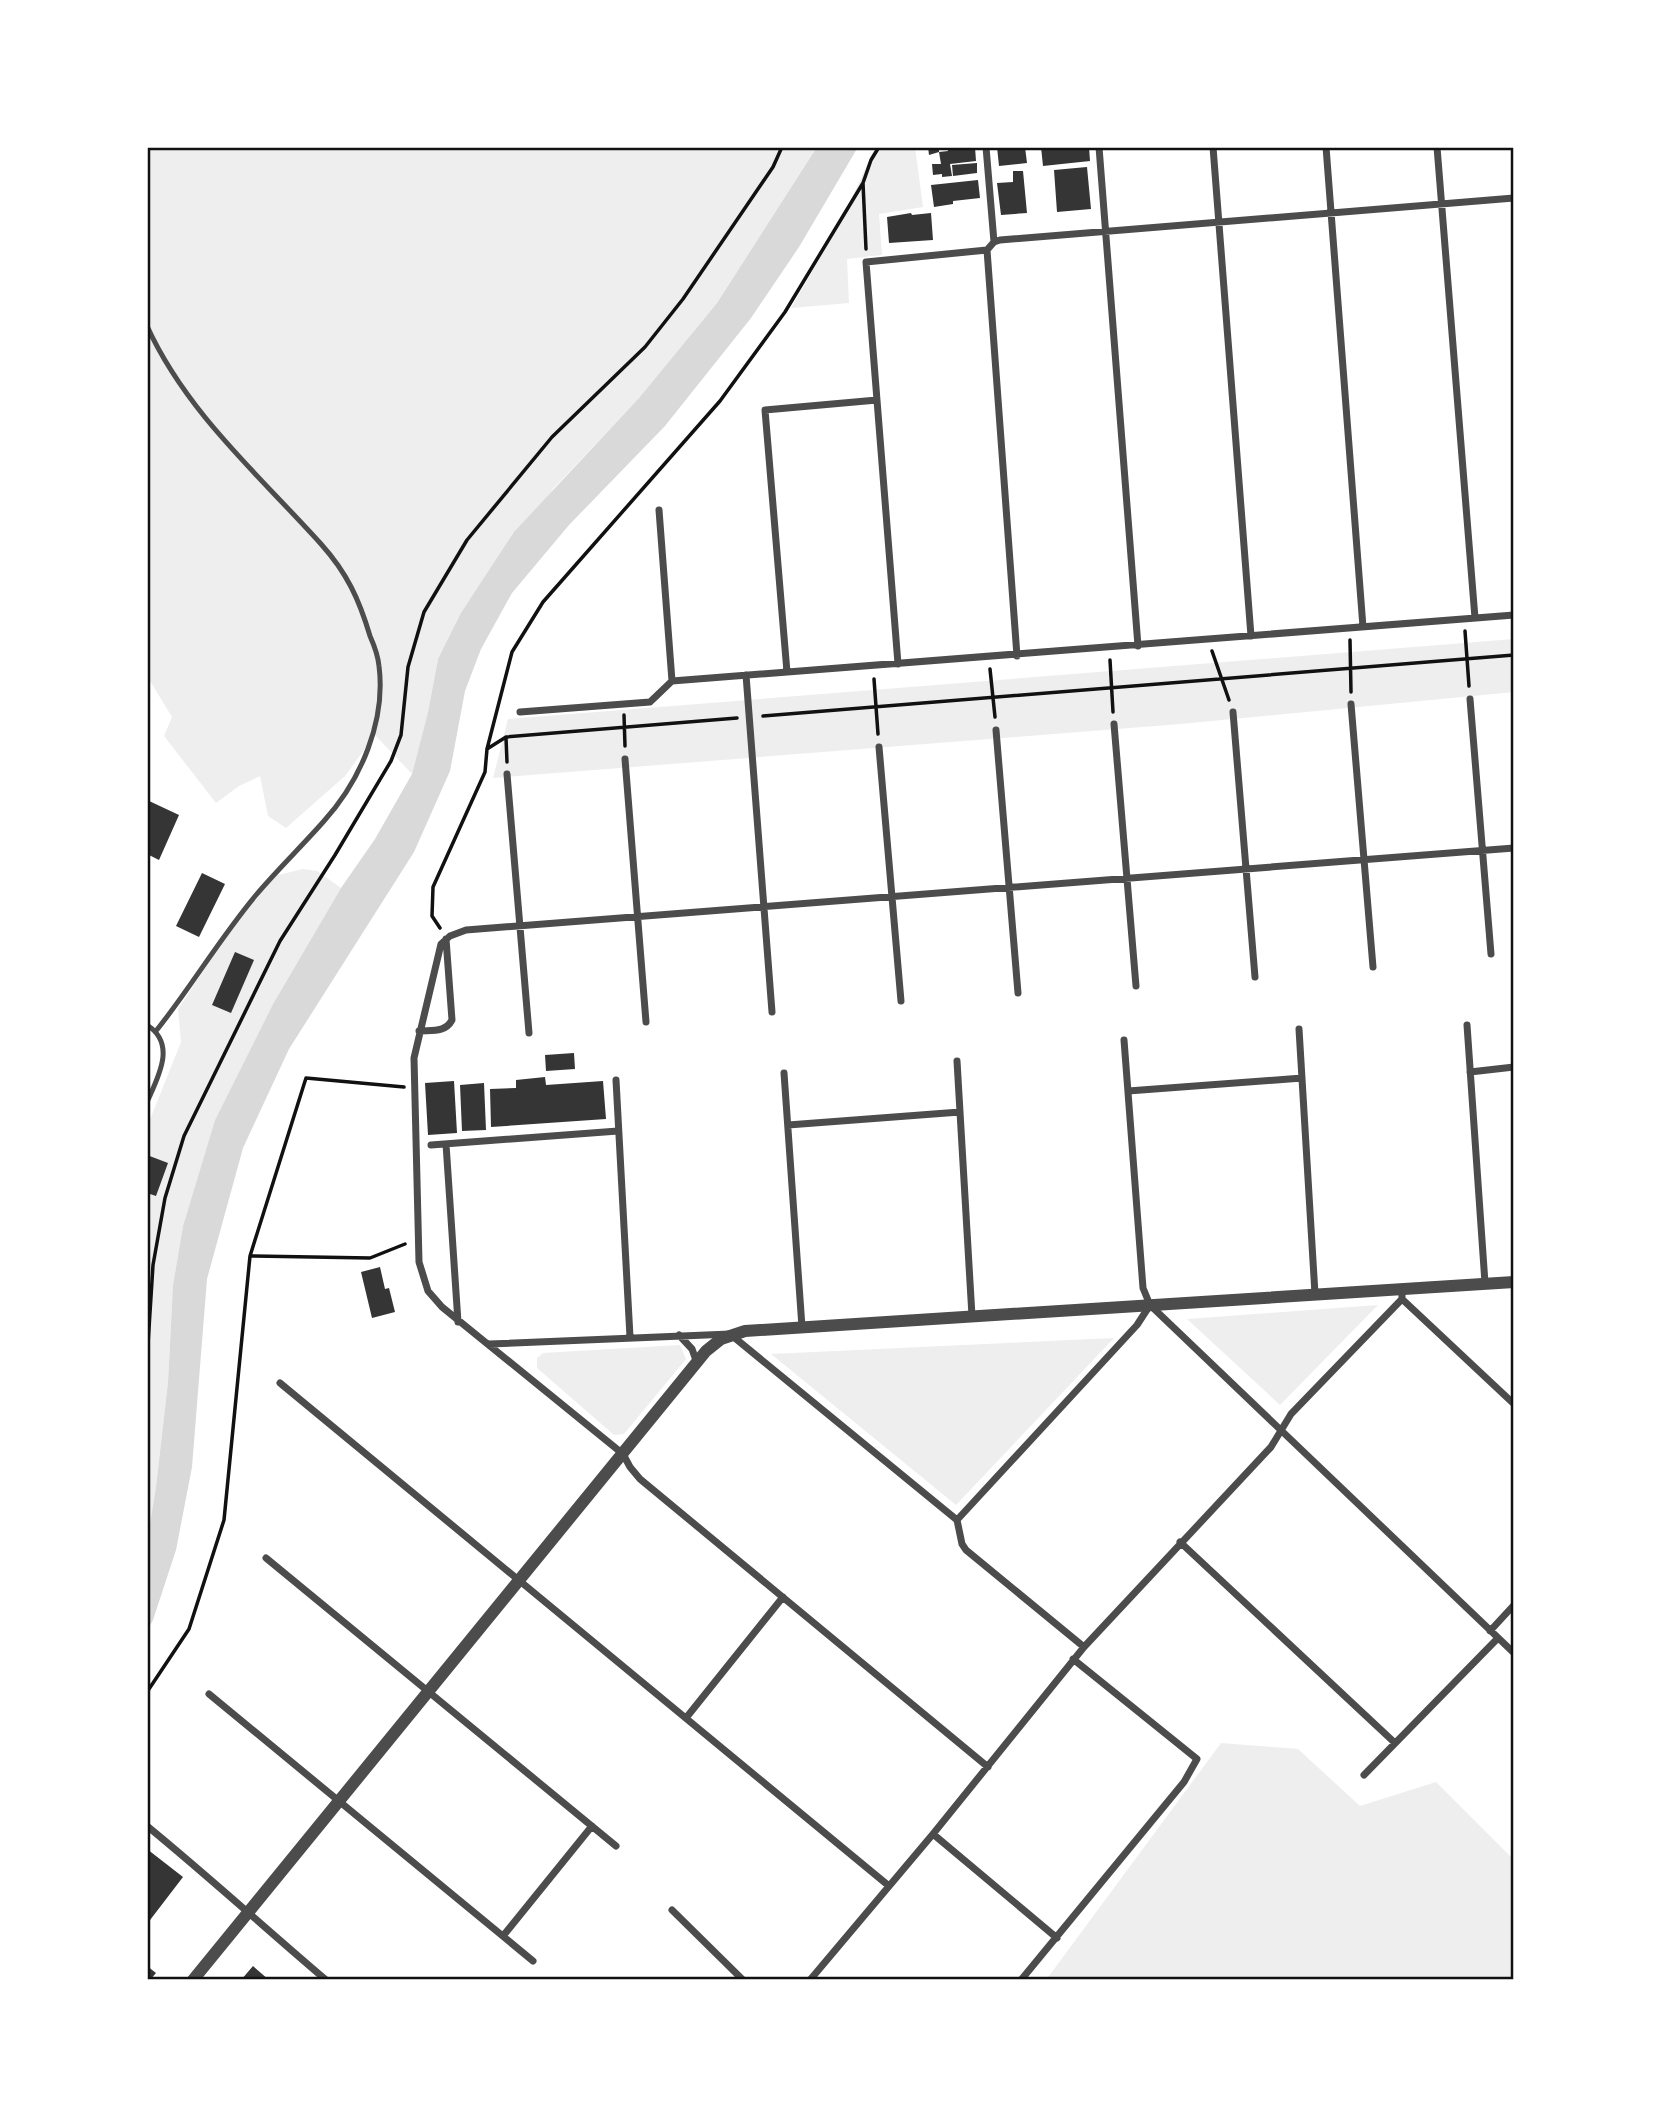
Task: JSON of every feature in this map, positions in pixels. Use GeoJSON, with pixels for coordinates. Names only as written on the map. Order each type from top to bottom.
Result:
{"type":"FeatureCollection","features":[{"type":"Feature","properties":{"kind":"street"},"geometry":{"type":"LineString","coordinates":[[986,147],[994,242]]}},
{"type":"Feature","properties":{"kind":"street"},"geometry":{"type":"LineString","coordinates":[[1099,147],[1139,646]]}},
{"type":"Feature","properties":{"kind":"street"},"geometry":{"type":"LineString","coordinates":[[1213,147],[1251,636]]}},
{"type":"Feature","properties":{"kind":"street"},"geometry":{"type":"LineString","coordinates":[[1326,147],[1363,627]]}},
{"type":"Feature","properties":{"kind":"street"},"geometry":{"type":"LineString","coordinates":[[1437,147],[1475,618]]}},
{"type":"Feature","properties":{"kind":"street"},"geometry":{"type":"LineString","coordinates":[[898,664],[866,262],[987,250],[994,242],[1514,198]]}},
{"type":"Feature","properties":{"kind":"street"},"geometry":{"type":"LineString","coordinates":[[987,250],[1017,656]]}},
{"type":"Feature","properties":{"kind":"street"},"geometry":{"type":"LineString","coordinates":[[787,672],[765,410],[877,400]]}},
{"type":"Feature","properties":{"kind":"street"},"geometry":{"type":"LineString","coordinates":[[659,509],[673,681]]}},
{"type":"Feature","properties":{"kind":"street"},"geometry":{"type":"LineString","coordinates":[[520,712],[650,702],[673,681],[1514,615]]}},
{"type":"Feature","properties":{"kind":"street"},"geometry":{"type":"LineString","coordinates":[[746,675],[772,1012]]}},
{"type":"Feature","properties":{"kind":"street"},"geometry":{"type":"LineString","coordinates":[[1471,699],[1491,954]]}},
{"type":"Feature","properties":{"kind":"street"},"geometry":{"type":"LineString","coordinates":[[1351,704],[1373,967]]}},
{"type":"Feature","properties":{"kind":"street"},"geometry":{"type":"LineString","coordinates":[[1233,712],[1255,977]]}},
{"type":"Feature","properties":{"kind":"street"},"geometry":{"type":"LineString","coordinates":[[1114,724],[1136,986]]}},
{"type":"Feature","properties":{"kind":"street"},"geometry":{"type":"LineString","coordinates":[[996,730],[1018,993]]}},
{"type":"Feature","properties":{"kind":"street"},"geometry":{"type":"LineString","coordinates":[[879,747],[901,1001]]}},
{"type":"Feature","properties":{"kind":"street"},"geometry":{"type":"LineString","coordinates":[[625,759],[646,1022]]}},
{"type":"Feature","properties":{"kind":"street"},"geometry":{"type":"LineString","coordinates":[[507,774],[529,1033]]}},
{"type":"Feature","properties":{"kind":"street"},"geometry":{"type":"LineString","coordinates":[[988,1767],[640,1479],[623,1454],[489,1344],[458,1323],[432,1297],[419,1262],[414,1058],[438,951],[446,939],[466,930],[1514,848]]}},
{"type":"Feature","properties":{"kind":"street"},"geometry":{"type":"LineString","coordinates":[[419,1031],[445,1029],[452,1020],[446,939]]}},
{"type":"Feature","properties":{"kind":"street"},"geometry":{"type":"LineString","coordinates":[[1467,1025],[1485,1283]]}},
{"type":"Feature","properties":{"kind":"street"},"geometry":{"type":"LineString","coordinates":[[1299,1030],[1315,1294]]}},
{"type":"Feature","properties":{"kind":"street"},"geometry":{"type":"LineString","coordinates":[[1125,1040],[1143,1288],[1150,1305],[1514,1653]]}},
{"type":"Feature","properties":{"kind":"street"},"geometry":{"type":"LineString","coordinates":[[957,1061],[972,1316]]}},
{"type":"Feature","properties":{"kind":"street"},"geometry":{"type":"LineString","coordinates":[[1470,1072],[1514,1068]]}},
{"type":"Feature","properties":{"kind":"street"},"geometry":{"type":"LineString","coordinates":[[784,1073],[803,1327]]}},
{"type":"Feature","properties":{"kind":"street"},"geometry":{"type":"LineString","coordinates":[[1128,1091],[1302,1078]]}},
{"type":"Feature","properties":{"kind":"street"},"geometry":{"type":"LineString","coordinates":[[615,1080],[630,1338]]}},
{"type":"Feature","properties":{"kind":"street"},"geometry":{"type":"LineString","coordinates":[[788,1125],[960,1112]]}},
{"type":"Feature","properties":{"kind":"street"},"geometry":{"type":"LineString","coordinates":[[431,1145],[618,1132]]}},
{"type":"Feature","properties":{"kind":"street"},"geometry":{"type":"LineString","coordinates":[[446,1144],[458,1323]]}},
{"type":"Feature","properties":{"kind":"street"},"geometry":{"type":"LineString","coordinates":[[489,1344],[730,1334],[1315,1294],[1402,1294],[1514,1282]]}},
{"type":"Feature","properties":{"kind":"street"},"geometry":{"type":"LineString","coordinates":[[1402,1294],[1514,1404]]}},
{"type":"Feature","properties":{"kind":"street"},"geometry":{"type":"LineString","coordinates":[[810,1980],[988,1767],[1073,1659],[1270,1447],[1291,1414],[1402,1294]]}},
{"type":"Feature","properties":{"kind":"street"},"geometry":{"type":"LineString","coordinates":[[957,1520],[1137,1325],[1150,1305]]}},
{"type":"Feature","properties":{"kind":"street"},"geometry":{"type":"LineString","coordinates":[[730,1334],[957,1520],[962,1544],[966,1550],[1084,1647]]}},
{"type":"Feature","properties":{"kind":"street"},"geometry":{"type":"LineString","coordinates":[[193,1980],[697,1363],[713,1344],[730,1334]]}},
{"type":"Feature","properties":{"kind":"street"},"geometry":{"type":"LineString","coordinates":[[678,1335],[692,1349],[697,1363]]}},
{"type":"Feature","properties":{"kind":"street"},"geometry":{"type":"LineString","coordinates":[[280,1382],[890,1886]]}},
{"type":"Feature","properties":{"kind":"street"},"geometry":{"type":"LineString","coordinates":[[1180,1542],[1395,1743]]}},
{"type":"Feature","properties":{"kind":"street"},"geometry":{"type":"LineString","coordinates":[[267,1558],[616,1846]]}},
{"type":"Feature","properties":{"kind":"street"},"geometry":{"type":"LineString","coordinates":[[686,1718],[783,1597]]}},
{"type":"Feature","properties":{"kind":"street"},"geometry":{"type":"LineString","coordinates":[[1490,1631],[1514,1605]]}},
{"type":"Feature","properties":{"kind":"street"},"geometry":{"type":"LineString","coordinates":[[1364,1775],[1498,1638]]}},
{"type":"Feature","properties":{"kind":"street"},"geometry":{"type":"LineString","coordinates":[[1021,1980],[1184,1782],[1197,1759],[1073,1659]]}},
{"type":"Feature","properties":{"kind":"street"},"geometry":{"type":"LineString","coordinates":[[209,1694],[533,1961]]}},
{"type":"Feature","properties":{"kind":"street"},"geometry":{"type":"LineString","coordinates":[[147,1826],[326,1980]]}},
{"type":"Feature","properties":{"kind":"street"},"geometry":{"type":"LineString","coordinates":[[503,1936],[592,1826]]}},
{"type":"Feature","properties":{"kind":"street"},"geometry":{"type":"LineString","coordinates":[[933,1834],[1056,1937]]}},
{"type":"Feature","properties":{"kind":"street"},"geometry":{"type":"LineString","coordinates":[[672,1910],[743,1980]]}},
{"type":"Feature","properties":{"kind":"lane"},"geometry":{"type":"LineString","coordinates":[[147,326],[166,366],[181,388],[241,458],[339,564],[359,598],[379,663],[381,680],[374,733],[346,791],[326,819],[239,915],[156,1031]]}},
{"type":"Feature","properties":{"kind":"lane"},"geometry":{"type":"LineString","coordinates":[[147,1025],[156,1031],[163,1048],[162,1066],[147,1102]]}},
{"type":"Feature","properties":{"kind":"path"},"geometry":{"type":"LineString","coordinates":[[147,1360],[153,1265],[165,1198],[184,1136],[280,941],[391,761],[401,735],[408,667],[424,612],[467,540],[552,437],[645,347],[683,299],[773,167],[782,147]]}},
{"type":"Feature","properties":{"kind":"path"},"geometry":{"type":"LineString","coordinates":[[446,939],[432,916],[433,887],[485,772],[487,749],[512,652],[542,602],[720,401],[785,312],[863,183],[879,147]]}},
{"type":"Feature","properties":{"kind":"path"},"geometry":{"type":"LineString","coordinates":[[863,183],[866,262]]}},
{"type":"Feature","properties":{"kind":"path"},"geometry":{"type":"LineString","coordinates":[[1464,619],[1471,699]]}},
{"type":"Feature","properties":{"kind":"path"},"geometry":{"type":"LineString","coordinates":[[1350,628],[1351,704]]}},
{"type":"Feature","properties":{"kind":"path"},"geometry":{"type":"LineString","coordinates":[[1208,640],[1233,712]]}},
{"type":"Feature","properties":{"kind":"path"},"geometry":{"type":"LineString","coordinates":[[1109,648],[1114,724]]}},
{"type":"Feature","properties":{"kind":"path"},"geometry":{"type":"LineString","coordinates":[[487,749],[506,737],[1514,655]]}},
{"type":"Feature","properties":{"kind":"path"},"geometry":{"type":"LineString","coordinates":[[989,657],[996,730]]}},
{"type":"Feature","properties":{"kind":"path"},"geometry":{"type":"LineString","coordinates":[[873,666],[879,747]]}},
{"type":"Feature","properties":{"kind":"path"},"geometry":{"type":"LineString","coordinates":[[623,704],[625,759]]}},
{"type":"Feature","properties":{"kind":"path"},"geometry":{"type":"LineString","coordinates":[[506,737],[507,774]]}},
{"type":"Feature","properties":{"kind":"path"},"geometry":{"type":"LineString","coordinates":[[147,1692],[190,1629],[224,1520],[250,1256],[306,1077],[414,1088]]}},
{"type":"Feature","properties":{"kind":"path"},"geometry":{"type":"LineString","coordinates":[[250,1256],[370,1258],[418,1238]]}},
{"type":"Feature","properties":{"kind":"shaded area"},"geometry":{"type":"Polygon","coordinates":[[[147,147],[817,147],[717,303],[639,398],[553,489],[438,659],[412,774],[375,735],[345,776],[286,828],[268,816],[260,776],[239,786],[216,803],[164,736],[172,717],[147,676],[147,147]]]}},
{"type":"Feature","properties":{"kind":"shaded area"},"geometry":{"type":"Polygon","coordinates":[[[817,147],[858,147],[799,247],[751,318],[665,426],[569,525],[512,593],[481,649],[465,691],[450,771],[414,852],[289,1049],[243,1148],[207,1279],[192,1467],[176,1550],[147,1631],[147,1542],[168,1382],[173,1285],[183,1226],[215,1120],[273,1004],[412,774],[438,659],[461,613],[514,532],[639,398],[717,303],[817,147]]]}},
{"type":"Feature","properties":{"kind":"shaded area"},"geometry":{"type":"Polygon","coordinates":[[[875,147],[915,147],[923,207],[879,214],[882,255],[847,259],[849,303],[791,308],[842,220],[875,147]]]}},
{"type":"Feature","properties":{"kind":"shaded area"},"geometry":{"type":"Polygon","coordinates":[[[1514,639],[1514,692],[1180,724],[493,778],[508,719],[1514,639]]]}},
{"type":"Feature","properties":{"kind":"shaded area"},"geometry":{"type":"Polygon","coordinates":[[[303,869],[317,871],[341,888],[273,1004],[215,1120],[183,1226],[173,1285],[168,1382],[147,1542],[147,1127],[181,1042],[178,1009],[253,896],[278,875],[303,869]]]}},
{"type":"Feature","properties":{"kind":"shaded area"},"geometry":{"type":"Polygon","coordinates":[[[1378,1305],[1280,1405],[1187,1319],[1378,1305]]]}},
{"type":"Feature","properties":{"kind":"shaded area"},"geometry":{"type":"Polygon","coordinates":[[[1114,1338],[956,1505],[771,1354],[1114,1338]]]}},
{"type":"Feature","properties":{"kind":"shaded area"},"geometry":{"type":"Polygon","coordinates":[[[680,1345],[686,1359],[624,1434],[614,1435],[537,1368],[537,1358],[543,1353],[680,1345]]]}},
{"type":"Feature","properties":{"kind":"shaded area"},"geometry":{"type":"Polygon","coordinates":[[[1221,1743],[1298,1749],[1360,1806],[1436,1782],[1514,1860],[1514,1980],[1046,1980],[1221,1743]]]}},
{"type":"Feature","properties":{"kind":"building"},"geometry":{"type":"Polygon","coordinates":[[[928,147],[939,147],[939,152],[929,155],[928,147]]]}},
{"type":"Feature","properties":{"kind":"building"},"geometry":{"type":"Polygon","coordinates":[[[947,147],[975,147],[976,161],[950,164],[952,176],[933,175],[932,164],[941,164],[939,152],[948,151],[947,147]]]}},
{"type":"Feature","properties":{"kind":"building"},"geometry":{"type":"Polygon","coordinates":[[[997,147],[1025,147],[1027,163],[999,166],[997,147]]]}},
{"type":"Feature","properties":{"kind":"building"},"geometry":{"type":"Polygon","coordinates":[[[1041,147],[1089,147],[1090,161],[1043,166],[1041,147]]]}},
{"type":"Feature","properties":{"kind":"building"},"geometry":{"type":"Polygon","coordinates":[[[977,163],[977,173],[953,176],[952,165],[977,163]]]}},
{"type":"Feature","properties":{"kind":"building"},"geometry":{"type":"Polygon","coordinates":[[[1087,167],[1091,209],[1057,212],[1054,170],[1087,167]]]}},
{"type":"Feature","properties":{"kind":"building"},"geometry":{"type":"Polygon","coordinates":[[[1013,171],[1023,171],[1027,213],[1001,215],[997,183],[1013,182],[1013,171]]]}},
{"type":"Feature","properties":{"kind":"building"},"geometry":{"type":"Polygon","coordinates":[[[978,180],[980,198],[953,201],[953,204],[934,207],[931,185],[978,180]]]}},
{"type":"Feature","properties":{"kind":"building"},"geometry":{"type":"Polygon","coordinates":[[[931,213],[933,240],[889,243],[887,217],[931,213]]]}},
{"type":"Feature","properties":{"kind":"building"},"geometry":{"type":"Polygon","coordinates":[[[147,800],[179,815],[159,860],[147,854],[147,800]]]}},
{"type":"Feature","properties":{"kind":"building"},"geometry":{"type":"Polygon","coordinates":[[[202,873],[225,884],[199,937],[176,926],[202,873]]]}},
{"type":"Feature","properties":{"kind":"building"},"geometry":{"type":"Polygon","coordinates":[[[235,952],[254,960],[231,1013],[212,1005],[235,952]]]}},
{"type":"Feature","properties":{"kind":"building"},"geometry":{"type":"Polygon","coordinates":[[[574,1053],[575,1069],[546,1071],[545,1055],[574,1053]]]}},
{"type":"Feature","properties":{"kind":"building"},"geometry":{"type":"Polygon","coordinates":[[[545,1077],[546,1085],[603,1081],[606,1119],[491,1127],[490,1089],[516,1088],[516,1080],[545,1077]]]}},
{"type":"Feature","properties":{"kind":"building"},"geometry":{"type":"Polygon","coordinates":[[[454,1081],[457,1133],[428,1135],[425,1083],[454,1081]]]}},
{"type":"Feature","properties":{"kind":"building"},"geometry":{"type":"Polygon","coordinates":[[[484,1083],[486,1130],[462,1131],[460,1085],[484,1083]]]}},
{"type":"Feature","properties":{"kind":"building"},"geometry":{"type":"Polygon","coordinates":[[[147,1155],[168,1163],[156,1196],[147,1193],[147,1155]]]}},
{"type":"Feature","properties":{"kind":"building"},"geometry":{"type":"Polygon","coordinates":[[[380,1267],[385,1289],[389,1288],[395,1312],[372,1318],[361,1272],[380,1267]]]}},
{"type":"Feature","properties":{"kind":"building"},"geometry":{"type":"Polygon","coordinates":[[[147,1849],[183,1877],[147,1924],[147,1849]]]}},
{"type":"Feature","properties":{"kind":"building"},"geometry":{"type":"Polygon","coordinates":[[[147,1966],[156,1973],[150,1980],[147,1980],[147,1966]]]}},
{"type":"Feature","properties":{"kind":"building"},"geometry":{"type":"Polygon","coordinates":[[[253,1966],[269,1980],[241,1980],[253,1966]]]}}]}
